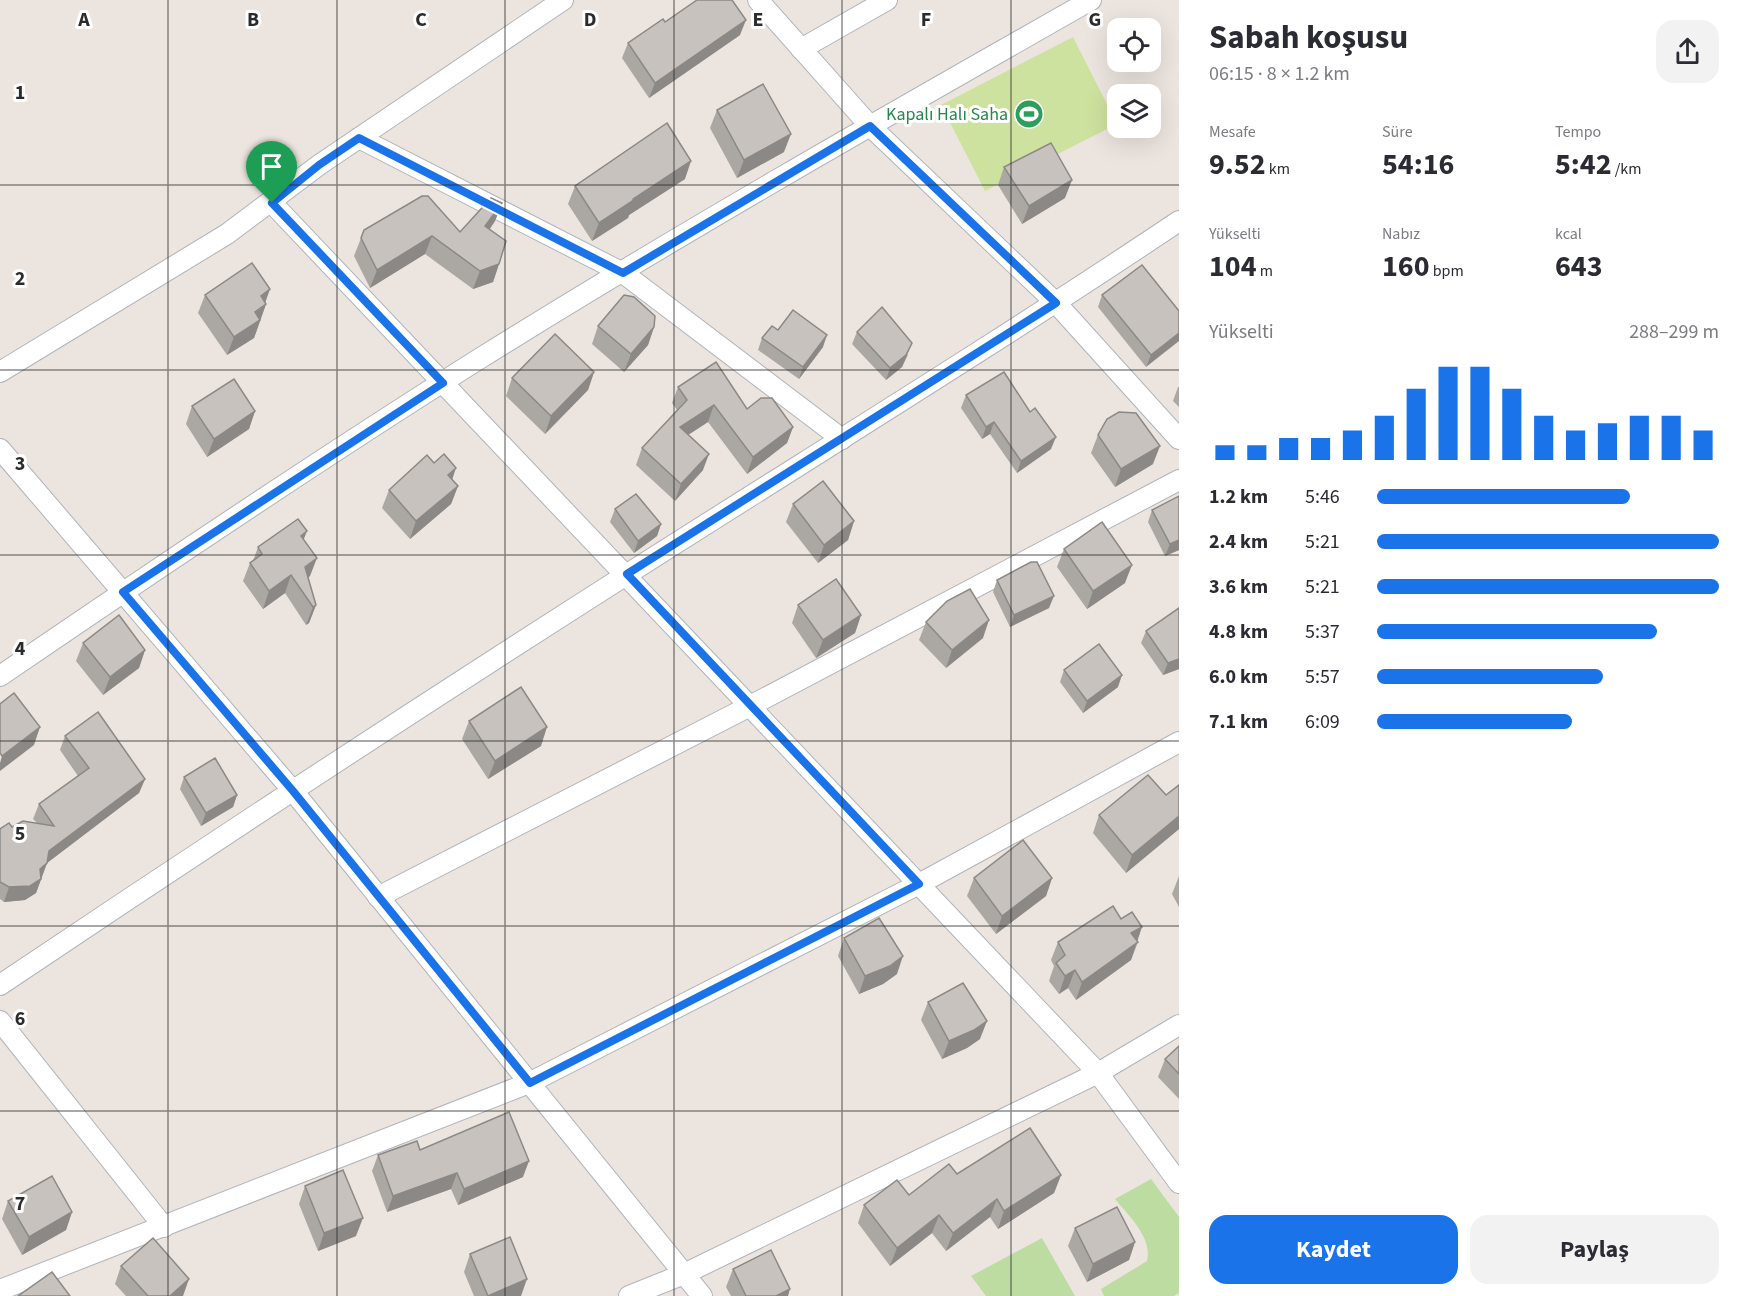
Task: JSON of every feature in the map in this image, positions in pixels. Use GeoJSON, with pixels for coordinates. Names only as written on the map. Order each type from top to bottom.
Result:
{"type":"FeatureCollection","features":[{"type":"Feature","properties":{"kind":"street"},"geometry":{"type":"LineString","coordinates":[[0,372],[226,234],[272,203],[319,165],[563,0]]}},
{"type":"Feature","properties":{"kind":"street"},"geometry":{"type":"LineString","coordinates":[[758,0],[870,126],[1056,303],[1179,439]]}},
{"type":"Feature","properties":{"kind":"street"},"geometry":{"type":"LineString","coordinates":[[801,49],[887,0]]}},
{"type":"Feature","properties":{"kind":"street"},"geometry":{"type":"LineString","coordinates":[[0,676],[123,592],[443,383],[870,126],[1091,0]]}},
{"type":"Feature","properties":{"kind":"street"},"geometry":{"type":"LineString","coordinates":[[359,138],[623,273],[842,439]]}},
{"type":"Feature","properties":{"kind":"street"},"geometry":{"type":"LineString","coordinates":[[272,203],[627,574],[1098,1073],[1179,1184]]}},
{"type":"Feature","properties":{"kind":"street"},"geometry":{"type":"LineString","coordinates":[[0,985],[627,574],[1056,303],[1179,220]]}},
{"type":"Feature","properties":{"kind":"street"},"geometry":{"type":"LineString","coordinates":[[0,449],[293,791],[702,1296]]}},
{"type":"Feature","properties":{"kind":"street"},"geometry":{"type":"LineString","coordinates":[[378,897],[750,706],[1179,480]]}},
{"type":"Feature","properties":{"kind":"street"},"geometry":{"type":"LineString","coordinates":[[0,1290],[530,1083],[919,884],[1179,742]]}},
{"type":"Feature","properties":{"kind":"street"},"geometry":{"type":"LineString","coordinates":[[0,1021],[164,1227]]}},
{"type":"Feature","properties":{"kind":"street"},"geometry":{"type":"LineString","coordinates":[[629,1296],[684,1274],[1098,1073],[1179,1025]]}},
{"type":"Feature","properties":{"kind":"green space","name":"Kapalı Halı Saha"},"geometry":{"type":"Polygon","coordinates":[[[1073,37],[1107,104],[1107,129],[985,191],[941,105],[1073,37]]]}},
{"type":"Feature","properties":{"kind":"green space"},"geometry":{"type":"Polygon","coordinates":[[[1151,1179],[1179,1217],[1179,1293],[1174,1296],[1104,1296],[1101,1289],[1147,1261],[1148,1252],[1143,1235],[1115,1199],[1151,1179]]]}},
{"type":"Feature","properties":{"kind":"green space"},"geometry":{"type":"Polygon","coordinates":[[[1042,1238],[1075,1296],[986,1296],[971,1276],[1042,1238]]]}},
{"type":"Feature","properties":{"kind":"building"},"geometry":{"type":"Polygon","coordinates":[[[697,0],[732,0],[746,20],[655,83],[628,43],[663,19],[665,22],[697,0]]]}},
{"type":"Feature","properties":{"kind":"building"},"geometry":{"type":"Polygon","coordinates":[[[763,84],[791,134],[744,160],[717,110],[763,84]]]}},
{"type":"Feature","properties":{"kind":"building"},"geometry":{"type":"Polygon","coordinates":[[[667,123],[691,161],[599,223],[575,186],[667,123]]]}},
{"type":"Feature","properties":{"kind":"building"},"geometry":{"type":"Polygon","coordinates":[[[1051,143],[1072,180],[1029,206],[1004,167],[1051,143]]]}},
{"type":"Feature","properties":{"kind":"building"},"geometry":{"type":"Polygon","coordinates":[[[422,196],[428,196],[460,232],[491,198],[502,203],[485,226],[506,241],[499,264],[480,271],[432,236],[377,270],[361,238],[364,230],[422,196]]]}},
{"type":"Feature","properties":{"kind":"building"},"geometry":{"type":"Polygon","coordinates":[[[252,263],[270,289],[261,296],[266,304],[255,312],[260,320],[234,337],[205,295],[252,263]]]}},
{"type":"Feature","properties":{"kind":"building"},"geometry":{"type":"Polygon","coordinates":[[[1142,265],[1179,311],[1179,333],[1151,355],[1102,295],[1142,265]]]}},
{"type":"Feature","properties":{"kind":"building"},"geometry":{"type":"Polygon","coordinates":[[[624,295],[634,297],[655,316],[654,327],[631,354],[598,326],[624,295]]]}},
{"type":"Feature","properties":{"kind":"building"},"geometry":{"type":"Polygon","coordinates":[[[882,307],[912,343],[906,355],[890,368],[857,332],[882,307]]]}},
{"type":"Feature","properties":{"kind":"building"},"geometry":{"type":"Polygon","coordinates":[[[793,310],[827,335],[803,367],[762,338],[772,326],[778,330],[793,310]]]}},
{"type":"Feature","properties":{"kind":"building"},"geometry":{"type":"Polygon","coordinates":[[[555,334],[594,372],[551,416],[512,378],[555,334]]]}},
{"type":"Feature","properties":{"kind":"building"},"geometry":{"type":"Polygon","coordinates":[[[716,362],[747,409],[761,398],[772,398],[793,427],[753,457],[714,405],[680,427],[709,454],[681,484],[642,448],[687,400],[678,387],[716,362]]]}},
{"type":"Feature","properties":{"kind":"building"},"geometry":{"type":"Polygon","coordinates":[[[1004,372],[1030,412],[1035,408],[1056,437],[1021,461],[994,422],[986,427],[966,395],[1004,372]]]}},
{"type":"Feature","properties":{"kind":"building"},"geometry":{"type":"Polygon","coordinates":[[[234,379],[255,411],[214,439],[192,406],[234,379]]]}},
{"type":"Feature","properties":{"kind":"building"},"geometry":{"type":"Polygon","coordinates":[[[1119,412],[1136,413],[1160,446],[1121,469],[1098,435],[1107,419],[1119,412]]]}},
{"type":"Feature","properties":{"kind":"building"},"geometry":{"type":"Polygon","coordinates":[[[444,454],[456,468],[448,475],[458,486],[416,521],[389,490],[427,455],[434,463],[444,454]]]}},
{"type":"Feature","properties":{"kind":"building"},"geometry":{"type":"Polygon","coordinates":[[[823,481],[854,521],[824,545],[793,504],[823,481]]]}},
{"type":"Feature","properties":{"kind":"building"},"geometry":{"type":"Polygon","coordinates":[[[636,494],[661,524],[638,541],[615,509],[636,494]]]}},
{"type":"Feature","properties":{"kind":"building"},"geometry":{"type":"Polygon","coordinates":[[[1179,496],[1179,540],[1170,544],[1152,510],[1179,496]]]}},
{"type":"Feature","properties":{"kind":"building"},"geometry":{"type":"Polygon","coordinates":[[[298,519],[307,531],[301,536],[317,558],[305,567],[316,605],[313,607],[291,575],[269,591],[250,563],[262,554],[258,547],[298,519]]]}},
{"type":"Feature","properties":{"kind":"building"},"geometry":{"type":"Polygon","coordinates":[[[1102,522],[1132,565],[1093,591],[1064,549],[1102,522]]]}},
{"type":"Feature","properties":{"kind":"building"},"geometry":{"type":"Polygon","coordinates":[[[1031,562],[1037,562],[1054,596],[1014,615],[997,580],[1031,562]]]}},
{"type":"Feature","properties":{"kind":"building"},"geometry":{"type":"Polygon","coordinates":[[[836,579],[861,615],[823,640],[798,605],[836,579]]]}},
{"type":"Feature","properties":{"kind":"building"},"geometry":{"type":"Polygon","coordinates":[[[970,589],[989,620],[952,650],[926,622],[947,601],[970,589]]]}},
{"type":"Feature","properties":{"kind":"building"},"geometry":{"type":"Polygon","coordinates":[[[1179,608],[1179,659],[1168,663],[1146,631],[1179,608]]]}},
{"type":"Feature","properties":{"kind":"building"},"geometry":{"type":"Polygon","coordinates":[[[119,615],[145,650],[110,677],[83,643],[119,615]]]}},
{"type":"Feature","properties":{"kind":"building"},"geometry":{"type":"Polygon","coordinates":[[[1099,644],[1122,675],[1087,701],[1064,670],[1099,644]]]}},
{"type":"Feature","properties":{"kind":"building"},"geometry":{"type":"Polygon","coordinates":[[[521,687],[547,727],[495,761],[469,721],[521,687]]]}},
{"type":"Feature","properties":{"kind":"building"},"geometry":{"type":"Polygon","coordinates":[[[14,693],[40,727],[2,756],[0,753],[0,704],[14,693]]]}},
{"type":"Feature","properties":{"kind":"building"},"geometry":{"type":"Polygon","coordinates":[[[98,712],[145,779],[49,851],[47,863],[40,869],[41,879],[30,886],[9,887],[0,882],[0,829],[9,823],[12,827],[23,821],[54,826],[39,804],[89,768],[65,736],[98,712]]]}},
{"type":"Feature","properties":{"kind":"building"},"geometry":{"type":"Polygon","coordinates":[[[215,758],[237,795],[206,813],[184,777],[215,758]]]}},
{"type":"Feature","properties":{"kind":"building"},"geometry":{"type":"Polygon","coordinates":[[[1148,775],[1166,795],[1179,785],[1179,816],[1132,855],[1099,815],[1148,775]]]}},
{"type":"Feature","properties":{"kind":"building"},"geometry":{"type":"Polygon","coordinates":[[[1023,840],[1052,878],[1002,916],[974,878],[1023,840]]]}},
{"type":"Feature","properties":{"kind":"building"},"geometry":{"type":"Polygon","coordinates":[[[1113,906],[1121,919],[1132,912],[1142,927],[1131,933],[1138,942],[1082,982],[1075,970],[1065,976],[1056,963],[1065,955],[1058,942],[1113,906]]]}},
{"type":"Feature","properties":{"kind":"building"},"geometry":{"type":"Polygon","coordinates":[[[879,918],[903,956],[890,966],[865,976],[844,938],[879,918]]]}},
{"type":"Feature","properties":{"kind":"building"},"geometry":{"type":"Polygon","coordinates":[[[963,983],[987,1021],[974,1030],[949,1041],[928,1002],[963,983]]]}},
{"type":"Feature","properties":{"kind":"building"},"geometry":{"type":"Polygon","coordinates":[[[1179,1046],[1179,1074],[1165,1059],[1179,1046]]]}},
{"type":"Feature","properties":{"kind":"building"},"geometry":{"type":"Polygon","coordinates":[[[509,1112],[529,1161],[464,1189],[457,1173],[393,1196],[378,1155],[417,1141],[420,1150],[509,1112]]]}},
{"type":"Feature","properties":{"kind":"building"},"geometry":{"type":"Polygon","coordinates":[[[1030,1128],[1061,1175],[1004,1211],[997,1199],[953,1233],[939,1215],[897,1248],[864,1205],[897,1180],[909,1195],[949,1164],[957,1174],[1030,1128]]]}},
{"type":"Feature","properties":{"kind":"building"},"geometry":{"type":"Polygon","coordinates":[[[343,1170],[363,1218],[324,1233],[305,1186],[343,1170]]]}},
{"type":"Feature","properties":{"kind":"building"},"geometry":{"type":"Polygon","coordinates":[[[52,1176],[72,1212],[29,1237],[8,1201],[52,1176]]]}},
{"type":"Feature","properties":{"kind":"building"},"geometry":{"type":"Polygon","coordinates":[[[1117,1207],[1135,1242],[1093,1264],[1075,1228],[1117,1207]]]}},
{"type":"Feature","properties":{"kind":"building"},"geometry":{"type":"Polygon","coordinates":[[[510,1237],[527,1279],[488,1296],[470,1254],[510,1237]]]}},
{"type":"Feature","properties":{"kind":"building"},"geometry":{"type":"Polygon","coordinates":[[[153,1238],[189,1279],[170,1296],[148,1296],[121,1266],[153,1238]]]}},
{"type":"Feature","properties":{"kind":"building"},"geometry":{"type":"Polygon","coordinates":[[[771,1250],[790,1289],[776,1296],[746,1296],[733,1269],[771,1250]]]}},
{"type":"Feature","properties":{"kind":"building"},"geometry":{"type":"Polygon","coordinates":[[[52,1272],[70,1296],[18,1296],[52,1272]]]}},
{"type":"Feature","properties":{"kind":"place","name":"Kapalı Halı Saha"},"geometry":{"type":"Point","coordinates":[1029,114]}},
{"type":"Feature","properties":{"kind":"route"},"geometry":{"type":"LineString","coordinates":[[870,126],[1056,303],[627,574],[919,884],[530,1083],[293,791],[123,592],[443,383],[272,203],[319,165],[359,138],[623,273],[870,126]]}}]}
